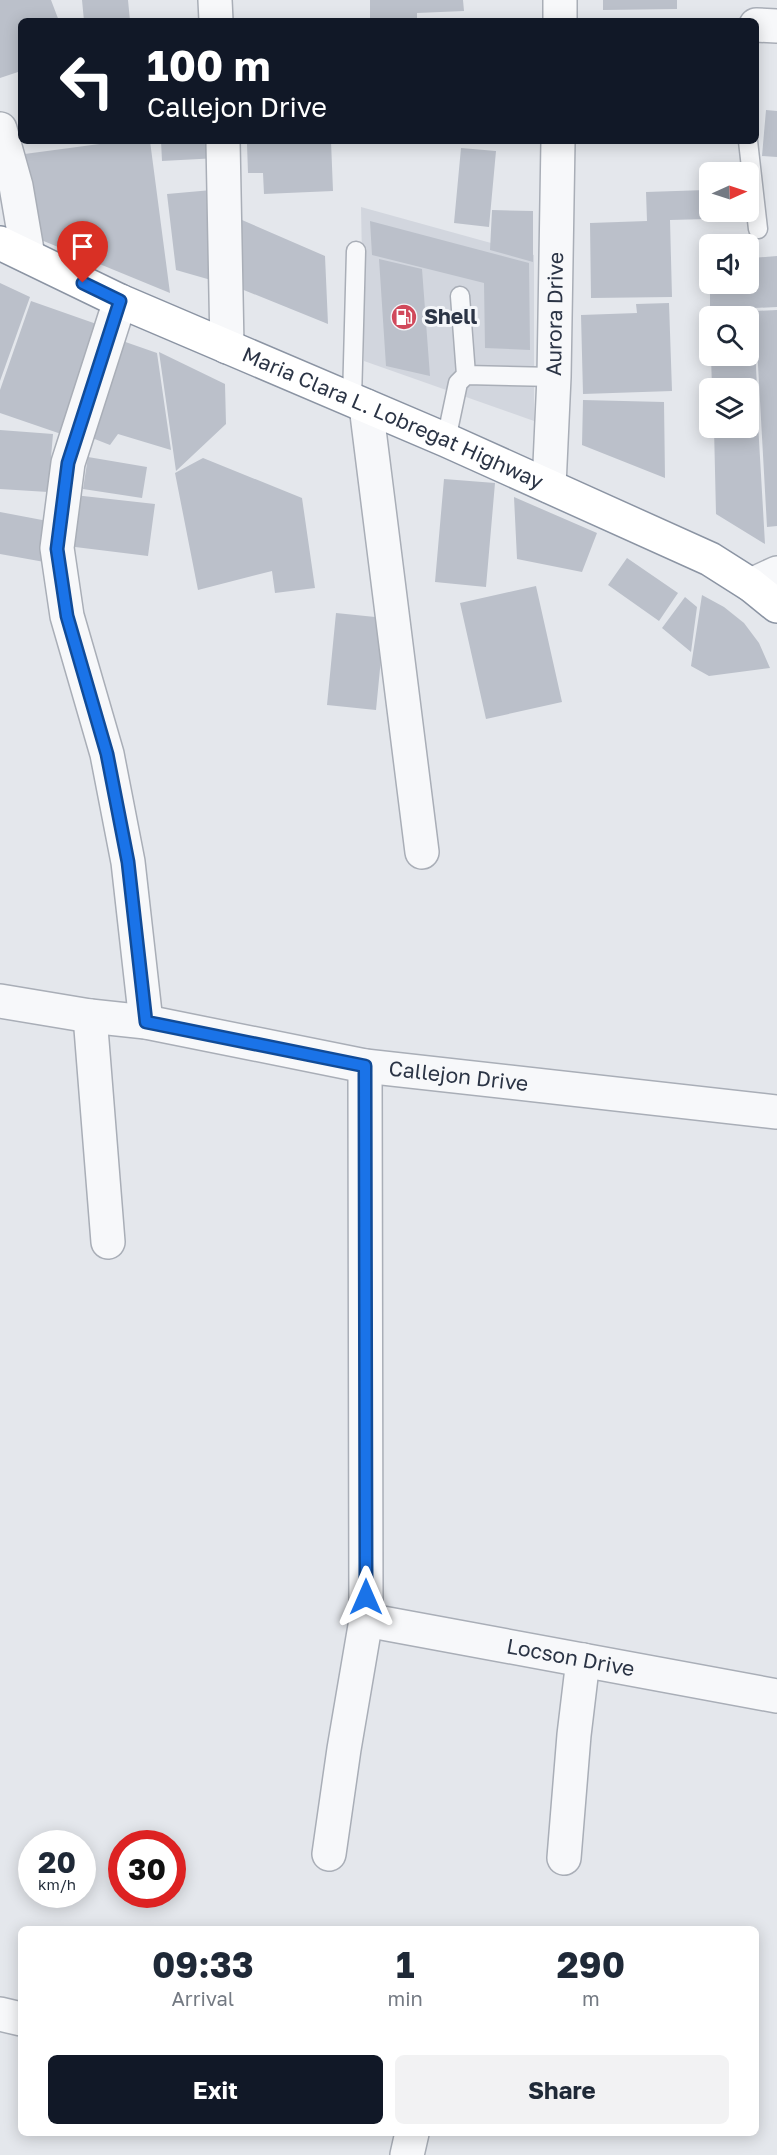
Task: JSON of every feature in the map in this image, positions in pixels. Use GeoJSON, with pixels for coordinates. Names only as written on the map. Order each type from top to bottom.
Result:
{"type":"FeatureCollection","features":[{"type":"Feature","properties":{"kind":"highway","name":"Maria Clara L. Lobregat Highway"},"geometry":{"type":"LineString","coordinates":[[14,250],[120,301],[446,440],[710,559],[764,579],[777,606]]}},
{"type":"Feature","properties":{"kind":"street"},"geometry":{"type":"LineString","coordinates":[[215,0],[216,18]]}},
{"type":"Feature","properties":{"kind":"street"},"geometry":{"type":"LineString","coordinates":[[560,18],[561,0]]}},
{"type":"Feature","properties":{"kind":"street"},"geometry":{"type":"LineString","coordinates":[[759,26],[777,26]]}},
{"type":"Feature","properties":{"kind":"street"},"geometry":{"type":"LineString","coordinates":[[0,129],[16,186],[14,250]]}},
{"type":"Feature","properties":{"kind":"street"},"geometry":{"type":"LineString","coordinates":[[223,144],[227,347]]}},
{"type":"Feature","properties":{"kind":"street","name":"Aurora Drive"},"geometry":{"type":"LineString","coordinates":[[549,486],[554,377],[558,144]]}},
{"type":"Feature","properties":{"kind":"street"},"geometry":{"type":"LineString","coordinates":[[120,301],[68,463],[57,549],[67,616],[107,754],[128,862],[146,1022]]}},
{"type":"Feature","properties":{"kind":"street"},"geometry":{"type":"LineString","coordinates":[[359,403],[422,852]]}},
{"type":"Feature","properties":{"kind":"street","name":"Callejon Drive"},"geometry":{"type":"LineString","coordinates":[[0,1001],[90,1016],[146,1022],[365,1066],[777,1112]]}},
{"type":"Feature","properties":{"kind":"street"},"geometry":{"type":"LineString","coordinates":[[90,1016],[108,1242]]}},
{"type":"Feature","properties":{"kind":"street"},"geometry":{"type":"LineString","coordinates":[[329,1854],[366,1620],[365,1066]]}},
{"type":"Feature","properties":{"kind":"street","name":"Locson Drive"},"geometry":{"type":"LineString","coordinates":[[366,1620],[777,1696]]}},
{"type":"Feature","properties":{"kind":"street"},"geometry":{"type":"LineString","coordinates":[[564,1858],[574,1735],[584,1660]]}},
{"type":"Feature","properties":{"kind":"street"},"geometry":{"type":"LineString","coordinates":[[0,2014],[18,2018]]}},
{"type":"Feature","properties":{"kind":"street"},"geometry":{"type":"LineString","coordinates":[[407,2155],[411,2136]]}},
{"type":"Feature","properties":{"kind":"lane"},"geometry":{"type":"LineString","coordinates":[[747,144],[758,229]]}},
{"type":"Feature","properties":{"kind":"lane"},"geometry":{"type":"LineString","coordinates":[[356,251],[359,403]]}},
{"type":"Feature","properties":{"kind":"lane"},"geometry":{"type":"LineString","coordinates":[[460,296],[466,375]]}},
{"type":"Feature","properties":{"kind":"lane"},"geometry":{"type":"LineString","coordinates":[[446,440],[458,383],[466,375],[554,377]]}},
{"type":"Feature","properties":{"kind":"shaded area"},"geometry":{"type":"Polygon","coordinates":[[[361,207],[534,255],[534,421],[364,361],[361,207]]]}},
{"type":"Feature","properties":{"kind":"building"},"geometry":{"type":"Polygon","coordinates":[[[0,0],[51,0],[58,18],[18,18],[18,72],[0,78],[0,0]]]}},
{"type":"Feature","properties":{"kind":"building"},"geometry":{"type":"Polygon","coordinates":[[[82,0],[128,0],[130,18],[84,18],[82,0]]]}},
{"type":"Feature","properties":{"kind":"building"},"geometry":{"type":"Polygon","coordinates":[[[370,0],[463,0],[464,11],[417,13],[417,18],[370,18],[370,0]]]}},
{"type":"Feature","properties":{"kind":"building"},"geometry":{"type":"Polygon","coordinates":[[[603,0],[677,0],[677,9],[603,10],[603,0]]]}},
{"type":"Feature","properties":{"kind":"building"},"geometry":{"type":"Polygon","coordinates":[[[766,110],[777,111],[777,157],[762,156],[766,110]]]}},
{"type":"Feature","properties":{"kind":"building"},"geometry":{"type":"Polygon","coordinates":[[[100,144],[150,144],[170,293],[29,235],[17,155],[100,144]]]}},
{"type":"Feature","properties":{"kind":"building"},"geometry":{"type":"Polygon","coordinates":[[[161,144],[217,144],[218,158],[162,161],[161,144]]]}},
{"type":"Feature","properties":{"kind":"building"},"geometry":{"type":"Polygon","coordinates":[[[247,144],[331,144],[333,191],[264,194],[263,173],[248,173],[247,144]]]}},
{"type":"Feature","properties":{"kind":"building"},"geometry":{"type":"Polygon","coordinates":[[[461,148],[496,151],[489,227],[454,223],[461,148]]]}},
{"type":"Feature","properties":{"kind":"building"},"geometry":{"type":"Polygon","coordinates":[[[223,189],[225,284],[176,270],[167,194],[223,189]]]}},
{"type":"Feature","properties":{"kind":"building"},"geometry":{"type":"Polygon","coordinates":[[[699,190],[699,219],[670,220],[672,297],[591,298],[590,223],[647,221],[646,192],[699,190]]]}},
{"type":"Feature","properties":{"kind":"building"},"geometry":{"type":"Polygon","coordinates":[[[492,210],[533,211],[533,262],[490,250],[492,210]]]}},
{"type":"Feature","properties":{"kind":"building"},"geometry":{"type":"Polygon","coordinates":[[[228,214],[325,256],[328,324],[229,284],[228,214]]]}},
{"type":"Feature","properties":{"kind":"building"},"geometry":{"type":"Polygon","coordinates":[[[370,221],[529,263],[530,350],[485,348],[484,283],[372,255],[370,221]]]}},
{"type":"Feature","properties":{"kind":"building"},"geometry":{"type":"Polygon","coordinates":[[[777,256],[777,307],[710,306],[710,294],[759,294],[759,257],[777,256]]]}},
{"type":"Feature","properties":{"kind":"building","name":"Shell"},"geometry":{"type":"Polygon","coordinates":[[[379,259],[422,269],[430,376],[386,366],[379,259]]]}},
{"type":"Feature","properties":{"kind":"building"},"geometry":{"type":"Polygon","coordinates":[[[0,283],[30,297],[0,381],[0,283]]]}},
{"type":"Feature","properties":{"kind":"building"},"geometry":{"type":"Polygon","coordinates":[[[31,301],[105,327],[67,436],[0,413],[0,390],[31,301]]]}},
{"type":"Feature","properties":{"kind":"building"},"geometry":{"type":"Polygon","coordinates":[[[669,303],[672,391],[583,394],[581,315],[637,313],[636,304],[669,303]]]}},
{"type":"Feature","properties":{"kind":"building"},"geometry":{"type":"Polygon","coordinates":[[[777,310],[777,526],[767,527],[758,366],[759,311],[777,310]]]}},
{"type":"Feature","properties":{"kind":"building"},"geometry":{"type":"Polygon","coordinates":[[[114,338],[157,353],[171,450],[118,434],[110,445],[87,436],[114,338]]]}},
{"type":"Feature","properties":{"kind":"building"},"geometry":{"type":"Polygon","coordinates":[[[159,352],[225,384],[226,424],[176,471],[159,352]]]}},
{"type":"Feature","properties":{"kind":"building"},"geometry":{"type":"Polygon","coordinates":[[[711,366],[756,366],[757,378],[712,378],[711,366]]]}},
{"type":"Feature","properties":{"kind":"building"},"geometry":{"type":"Polygon","coordinates":[[[583,400],[664,402],[665,478],[582,445],[583,400]]]}},
{"type":"Feature","properties":{"kind":"building"},"geometry":{"type":"Polygon","coordinates":[[[0,430],[53,434],[48,492],[0,489],[0,430]]]}},
{"type":"Feature","properties":{"kind":"building"},"geometry":{"type":"Polygon","coordinates":[[[714,438],[759,438],[765,544],[716,514],[714,438]]]}},
{"type":"Feature","properties":{"kind":"building"},"geometry":{"type":"Polygon","coordinates":[[[88,457],[147,467],[142,498],[83,489],[88,457]]]}},
{"type":"Feature","properties":{"kind":"building"},"geometry":{"type":"Polygon","coordinates":[[[203,458],[302,498],[315,588],[275,593],[272,571],[198,590],[175,473],[203,458]]]}},
{"type":"Feature","properties":{"kind":"building"},"geometry":{"type":"Polygon","coordinates":[[[444,479],[495,483],[486,587],[435,582],[444,479]]]}},
{"type":"Feature","properties":{"kind":"building"},"geometry":{"type":"Polygon","coordinates":[[[65,494],[155,504],[148,556],[59,545],[65,494]]]}},
{"type":"Feature","properties":{"kind":"building"},"geometry":{"type":"Polygon","coordinates":[[[514,497],[597,533],[582,572],[517,559],[514,497]]]}},
{"type":"Feature","properties":{"kind":"building"},"geometry":{"type":"Polygon","coordinates":[[[0,512],[58,523],[50,563],[0,554],[0,512]]]}},
{"type":"Feature","properties":{"kind":"building"},"geometry":{"type":"Polygon","coordinates":[[[627,558],[678,593],[659,621],[608,585],[627,558]]]}},
{"type":"Feature","properties":{"kind":"building"},"geometry":{"type":"Polygon","coordinates":[[[536,586],[562,702],[486,719],[460,603],[536,586]]]}},
{"type":"Feature","properties":{"kind":"building"},"geometry":{"type":"Polygon","coordinates":[[[702,595],[724,607],[744,623],[759,643],[770,668],[709,676],[691,666],[702,595]]]}},
{"type":"Feature","properties":{"kind":"building"},"geometry":{"type":"Polygon","coordinates":[[[685,597],[697,607],[691,652],[662,628],[685,597]]]}},
{"type":"Feature","properties":{"kind":"building"},"geometry":{"type":"Polygon","coordinates":[[[336,613],[385,618],[376,710],[327,705],[336,613]]]}},
{"type":"Feature","properties":{"kind":"place","name":"Shell"},"geometry":{"type":"Point","coordinates":[404,317]}},
{"type":"Feature","properties":{"kind":"route"},"geometry":{"type":"LineString","coordinates":[[83,283],[120,301],[68,463],[57,549],[67,616],[107,754],[128,862],[146,1022],[365,1066],[366,1597]]}}]}
